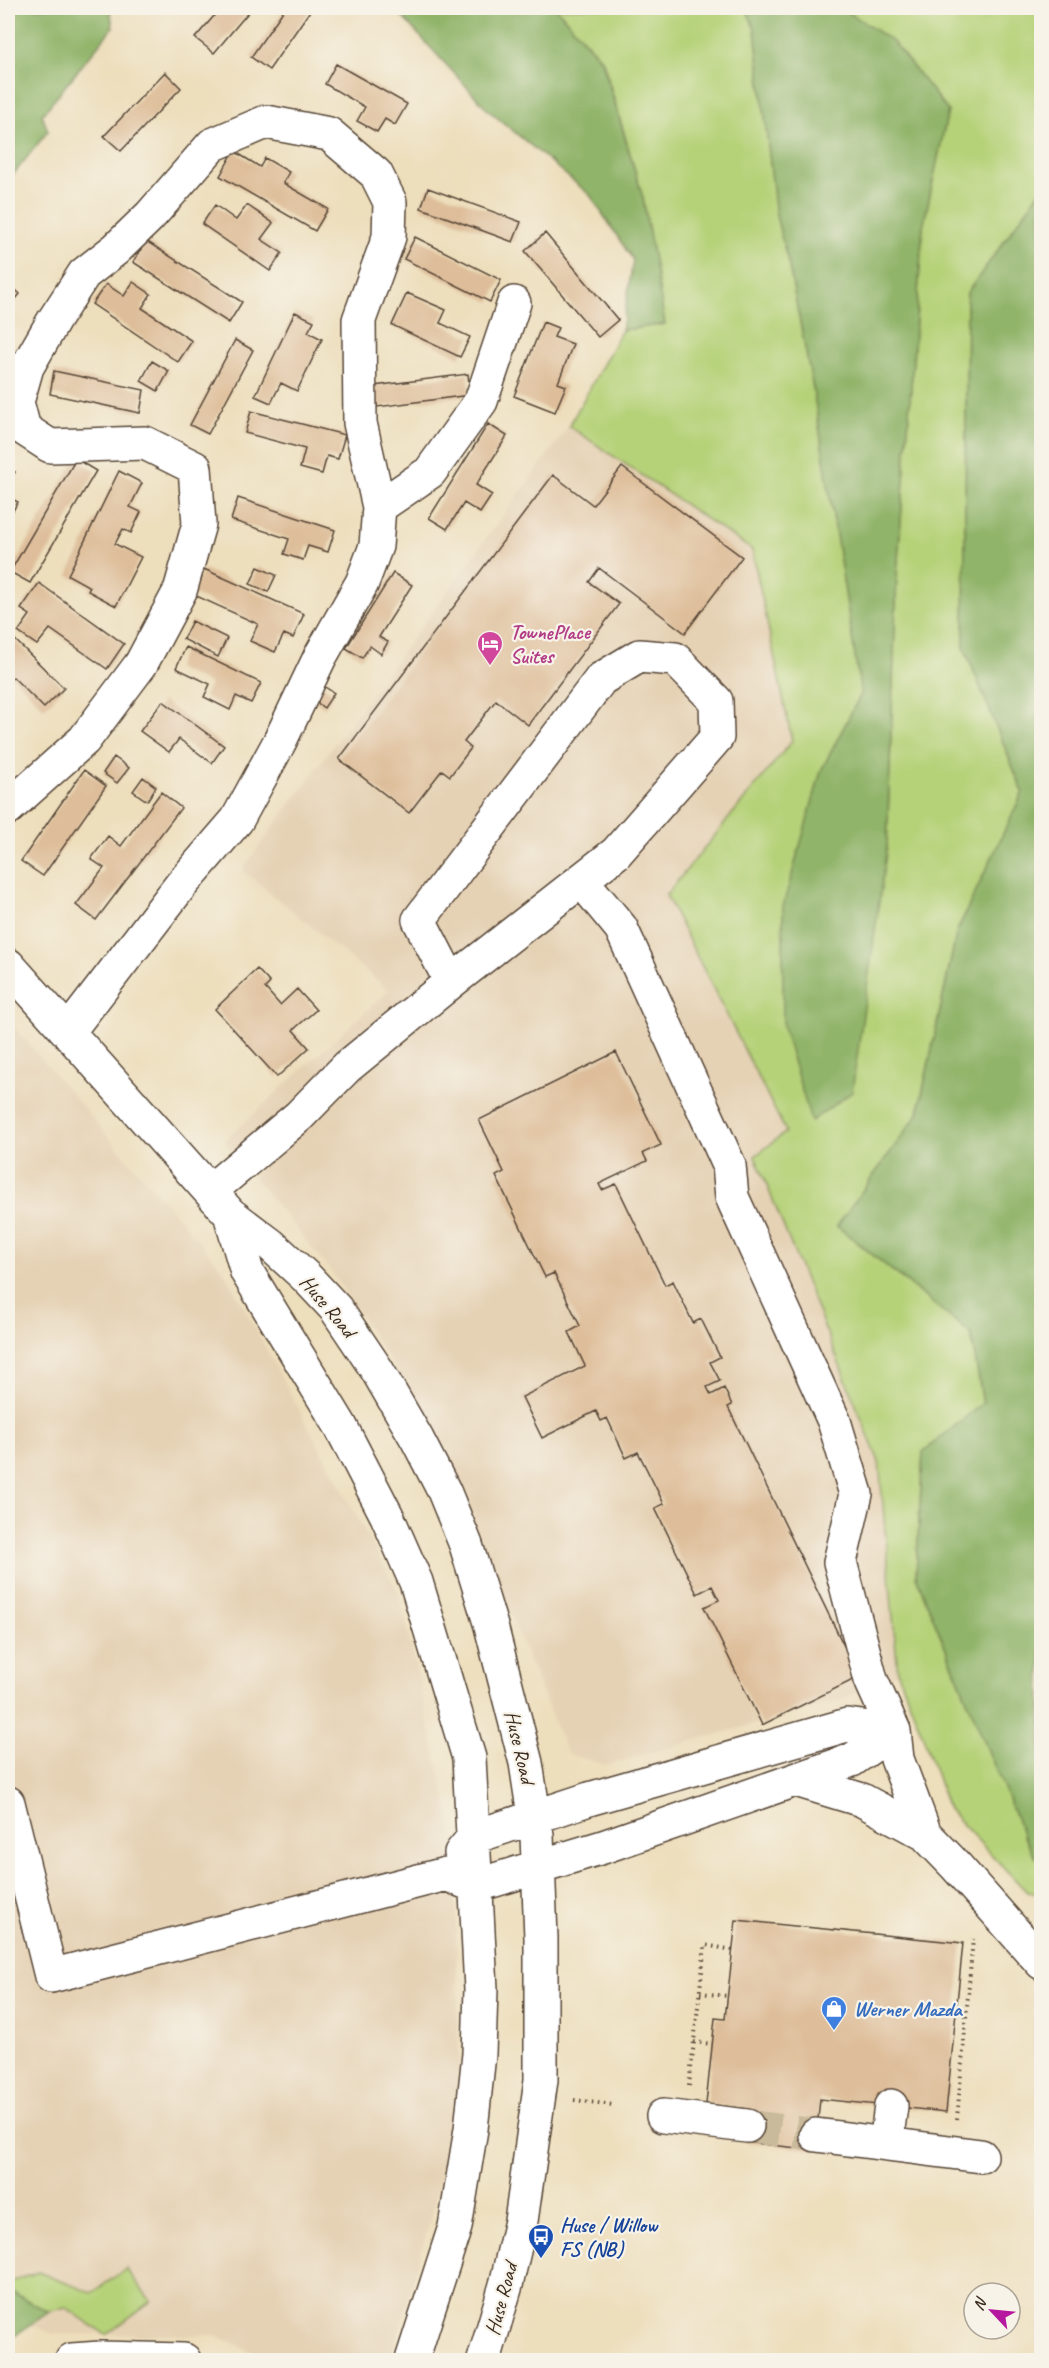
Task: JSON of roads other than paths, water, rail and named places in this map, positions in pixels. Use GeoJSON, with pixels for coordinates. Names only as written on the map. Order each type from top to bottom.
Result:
{"type":"FeatureCollection","features":[{"type":"Feature","properties":{"kind":"street"},"geometry":{"type":"LineString","coordinates":[[8,808],[84,740],[141,664],[180,591],[199,524],[195,468],[145,443],[50,446],[24,429],[17,402],[27,367],[84,274],[116,249],[150,216],[212,145],[266,122],[328,134],[375,174],[390,202],[388,237],[359,320],[360,423],[379,507],[376,546],[362,583],[320,657],[279,743],[237,820],[182,885],[68,1032]]}},
{"type":"Feature","properties":{"kind":"street"},"geometry":{"type":"LineString","coordinates":[[379,507],[430,472],[482,401],[514,303]]}},
{"type":"Feature","properties":{"kind":"street"},"geometry":{"type":"LineString","coordinates":[[220,1203],[347,1067],[451,982],[583,882],[616,854],[717,737],[716,701],[675,659],[639,656],[601,679],[419,920],[451,982]]}},
{"type":"Feature","properties":{"kind":"street"},"geometry":{"type":"LineString","coordinates":[[583,882],[621,928],[729,1165],[732,1197],[834,1420],[856,1494],[840,1562],[871,1680],[894,1731],[897,1759],[925,1834]]}},
{"type":"Feature","properties":{"kind":"street","name":"Huse Road"},"geometry":{"type":"LineString","coordinates":[[8,965],[220,1203],[297,1269],[336,1309],[377,1370],[444,1491],[465,1545],[491,1626],[526,1763],[534,1819],[542,1938],[541,2080],[521,2221],[506,2285],[484,2361]]}},
{"type":"Feature","properties":{"kind":"street","name":"Huse Road"},"geometry":{"type":"LineString","coordinates":[[220,1203],[247,1272],[340,1425],[387,1516],[416,1582],[469,1758],[474,1838],[461,1880],[482,1989],[479,2054],[471,2129],[455,2227],[412,2361]]}},
{"type":"Feature","properties":{"kind":"street"},"geometry":{"type":"LineString","coordinates":[[474,1838],[589,1799],[846,1725],[894,1731]]}},
{"type":"Feature","properties":{"kind":"street"},"geometry":{"type":"LineString","coordinates":[[8,1803],[51,1976],[461,1880],[538,1867],[603,1847],[852,1760],[894,1731]]}},
{"type":"Feature","properties":{"kind":"street"},"geometry":{"type":"LineString","coordinates":[[796,1779],[862,1800],[925,1834],[1041,1963]]}},
{"type":"Feature","properties":{"kind":"street"},"geometry":{"type":"LineString","coordinates":[[886,2144],[891,2106]]}},
{"type":"Feature","properties":{"kind":"street"},"geometry":{"type":"LineString","coordinates":[[663,2116],[747,2126]]}},
{"type":"Feature","properties":{"kind":"street"},"geometry":{"type":"LineString","coordinates":[[816,2135],[981,2156]]}},
{"type":"Feature","properties":{"kind":"street"},"geometry":{"type":"LineString","coordinates":[[72,2361],[100,2358],[172,2360]]}},
{"type":"Feature","properties":{"kind":"tunnel"},"geometry":{"type":"LineString","coordinates":[[747,2126],[816,2135]]}},
{"type":"Feature","properties":{"kind":"place","name":"TownePlace Suites"},"geometry":{"type":"Point","coordinates":[490,667]}},
{"type":"Feature","properties":{"kind":"place","name":"Werner Mazda"},"geometry":{"type":"Point","coordinates":[834,2032]}},
{"type":"Feature","properties":{"kind":"place","name":"Huse / Willow FS (NB)"},"geometry":{"type":"Point","coordinates":[541,2260]}}]}
